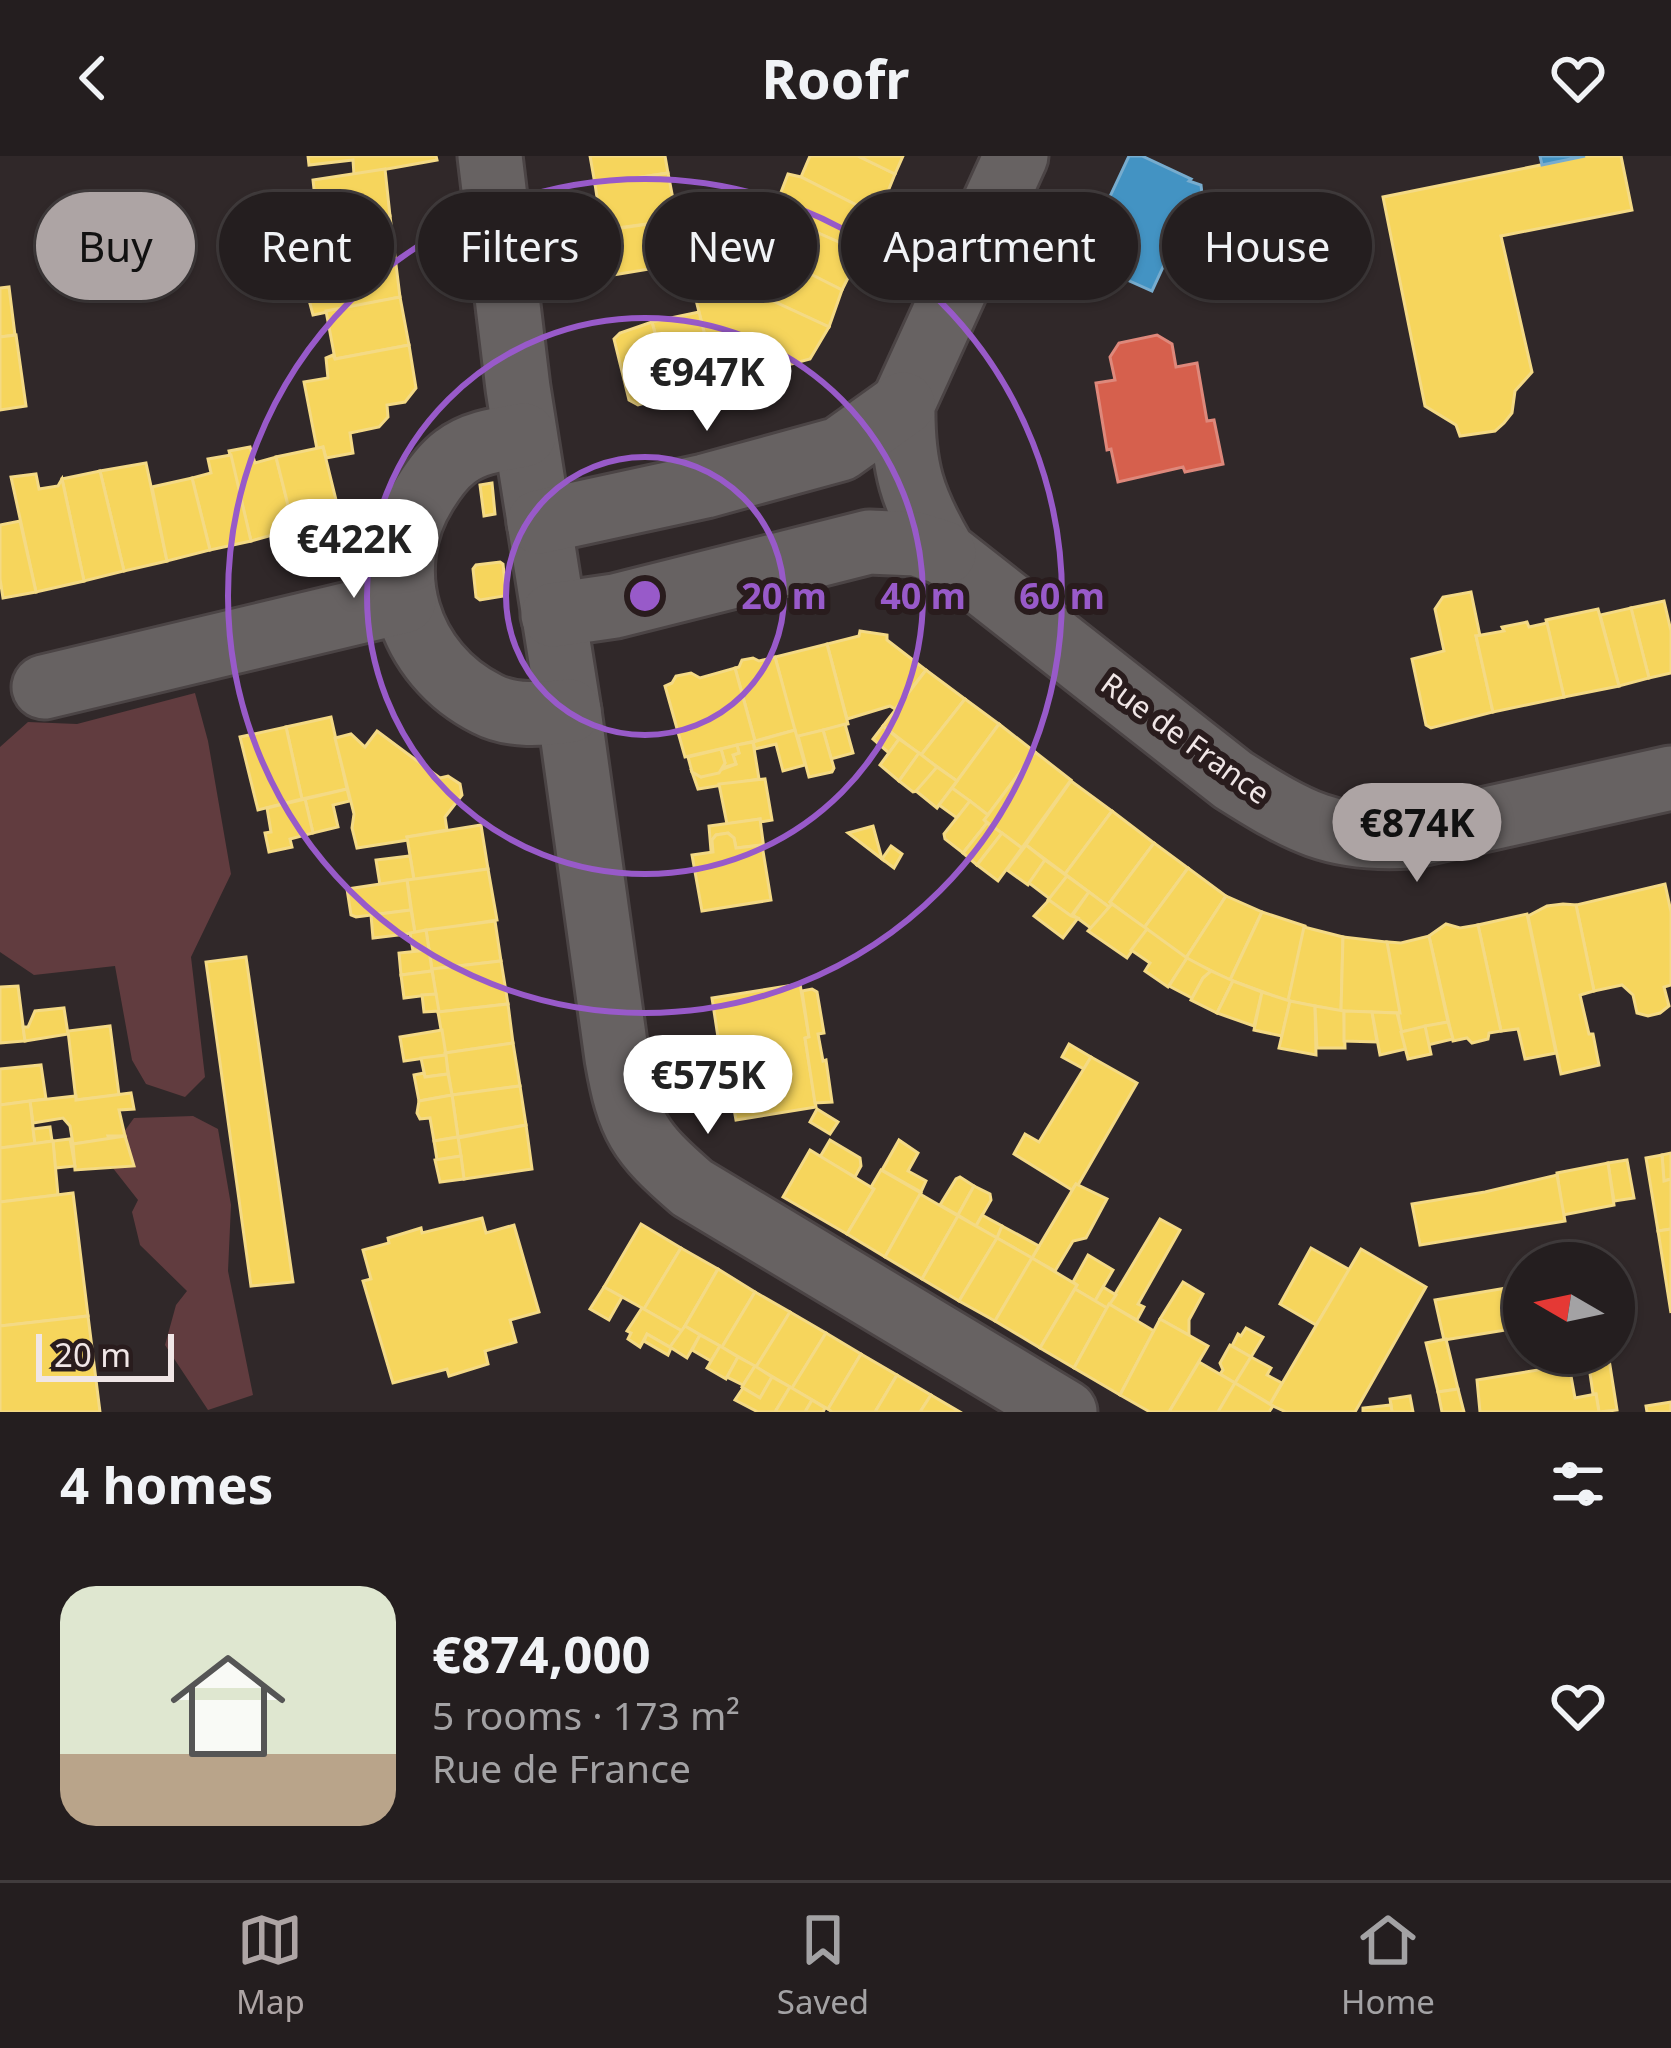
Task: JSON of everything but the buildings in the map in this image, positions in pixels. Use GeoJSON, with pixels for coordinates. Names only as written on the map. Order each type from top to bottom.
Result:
{"type":"FeatureCollection","features":[{"type":"Feature","properties":{"kind":"street"},"geometry":{"type":"LineString","coordinates":[[490,156],[524,434],[569,712],[616,1058],[638,1132],[692,1188],[1065,1412]]}},
{"type":"Feature","properties":{"kind":"street"},"geometry":{"type":"LineString","coordinates":[[944,553],[910,486],[903,447],[903,404],[1016,156]]}},
{"type":"Feature","properties":{"kind":"street"},"geometry":{"type":"LineString","coordinates":[[539,522],[705,485],[840,448],[903,404]]}},
{"type":"Feature","properties":{"kind":"street"},"geometry":{"type":"LineString","coordinates":[[524,434],[473,446],[436,476],[410,518],[404,540],[404,601],[418,637],[439,667],[464,690],[491,706],[533,715],[569,712]]}},
{"type":"Feature","properties":{"kind":"street"},"geometry":{"type":"LineString","coordinates":[[553,615],[615,606],[869,542],[916,544],[944,553]]}},
{"type":"Feature","properties":{"kind":"street","name":"Rue de France"},"geometry":{"type":"LineString","coordinates":[[944,553],[1233,780],[1320,827],[1362,837],[1410,836],[1671,778]]}},
{"type":"Feature","properties":{"kind":"street"},"geometry":{"type":"LineString","coordinates":[[44,687],[404,601]]}},
{"type":"Feature","properties":{"kind":"shaded area"},"geometry":{"type":"Polygon","coordinates":[[[195,693],[231,874],[191,957],[205,1077],[185,1097],[146,1084],[132,1060],[115,966],[34,975],[0,952],[0,747],[28,722],[77,724],[195,693]]]}},
{"type":"Feature","properties":{"kind":"shaded area"},"geometry":{"type":"Polygon","coordinates":[[[193,1116],[218,1129],[231,1205],[228,1271],[253,1395],[208,1410],[165,1345],[176,1305],[187,1291],[140,1245],[132,1212],[138,1200],[105,1158],[134,1118],[193,1116]]]}}]}
